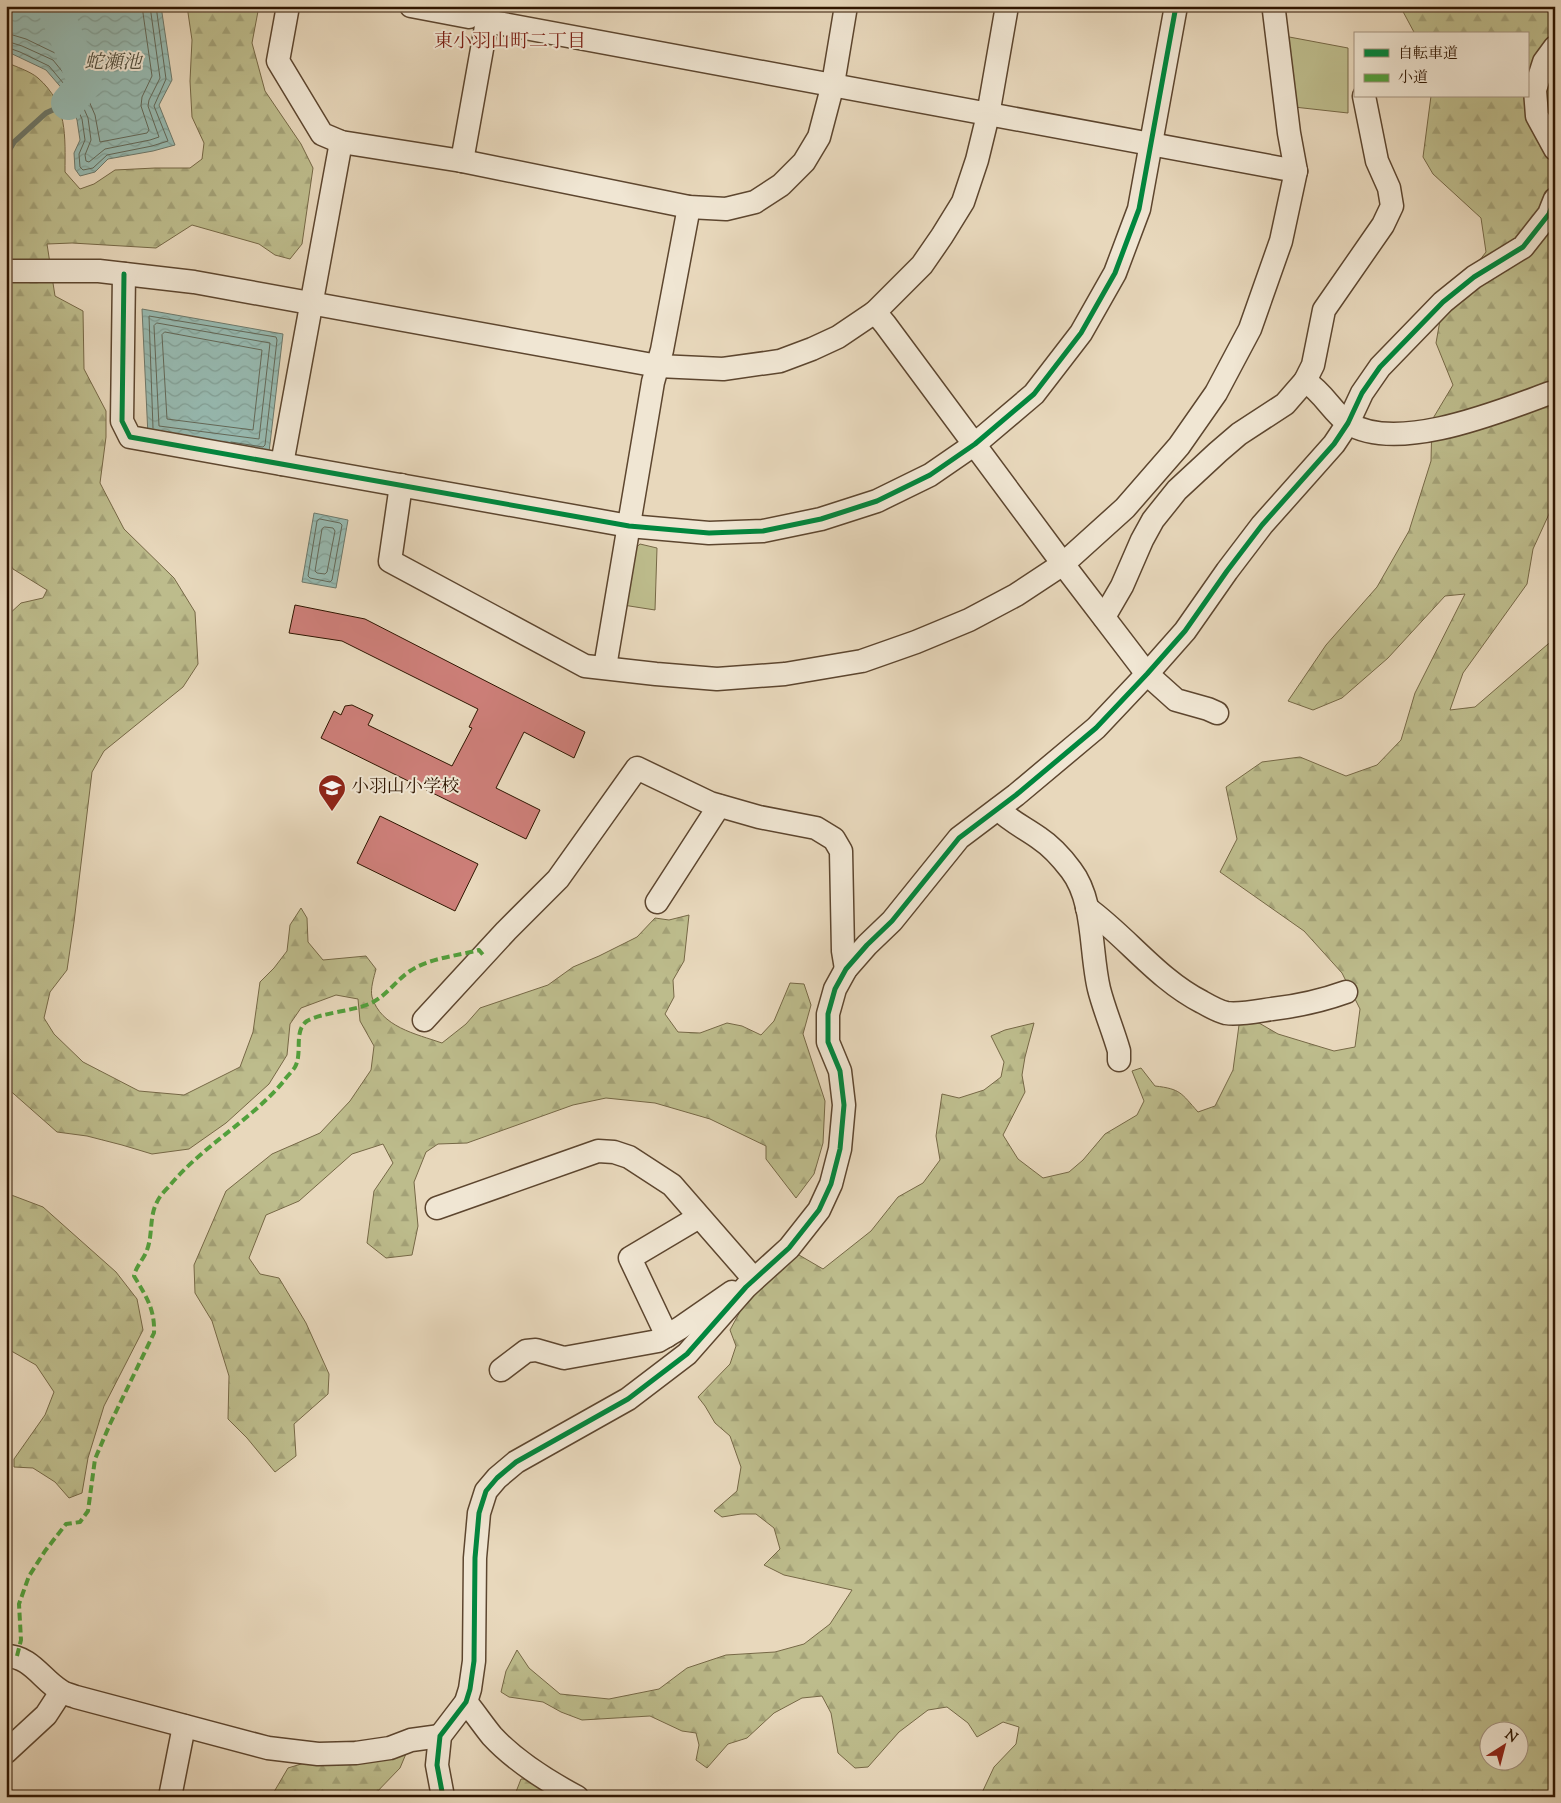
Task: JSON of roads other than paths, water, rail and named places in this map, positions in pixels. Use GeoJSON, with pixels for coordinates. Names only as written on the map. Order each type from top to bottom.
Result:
{"type":"FeatureCollection","features":[{"type":"Feature","properties":{"kind":"street"},"geometry":{"type":"LineString","coordinates":[[288,6],[278,61],[322,134],[341,142],[462,161],[689,207],[726,209],[755,202],[781,185],[804,162],[819,137],[833,84],[846,6]]}},
{"type":"Feature","properties":{"kind":"street"},"geometry":{"type":"LineString","coordinates":[[411,6],[469,17],[471,6]]}},
{"type":"Feature","properties":{"kind":"street"},"geometry":{"type":"LineString","coordinates":[[6,271],[99,271],[194,282],[658,366],[723,369],[780,361],[838,337],[875,312],[922,265],[942,236],[963,202],[978,160],[1007,6]]}},
{"type":"Feature","properties":{"kind":"street"},"geometry":{"type":"LineString","coordinates":[[124,274],[122,421],[130,437],[629,526],[709,533],[763,531],[821,519],[877,501],[930,475],[975,444],[1034,394],[1081,333],[1115,273],[1139,209],[1176,6]]}},
{"type":"Feature","properties":{"kind":"street"},"geometry":{"type":"LineString","coordinates":[[401,485],[390,561],[586,666],[718,679],[785,674],[862,660],[916,642],[969,620],[1016,595],[1063,564],[1125,508],[1179,446],[1216,393],[1250,329],[1281,241],[1296,171],[1274,11],[1275,6]]}},
{"type":"Feature","properties":{"kind":"street"},"geometry":{"type":"LineString","coordinates":[[462,161],[487,21],[1296,171]]}},
{"type":"Feature","properties":{"kind":"street"},"geometry":{"type":"LineString","coordinates":[[1555,47],[1544,62],[1536,90],[1536,116],[1555,149]]}},
{"type":"Feature","properties":{"kind":"street"},"geometry":{"type":"LineString","coordinates":[[1104,618],[1122,586],[1153,520],[1177,490],[1240,434],[1285,404],[1304,381],[1313,365],[1324,310],[1383,225],[1392,206],[1389,188],[1377,161],[1364,98]]}},
{"type":"Feature","properties":{"kind":"street"},"geometry":{"type":"LineString","coordinates":[[282,464],[341,142]]}},
{"type":"Feature","properties":{"kind":"street"},"geometry":{"type":"LineString","coordinates":[[443,1797],[437,1765],[440,1736],[466,1702],[474,1661],[475,1558],[479,1513],[486,1491],[497,1478],[516,1462],[628,1399],[687,1354],[754,1279],[789,1248],[819,1210],[831,1184],[840,1149],[844,1105],[840,1071],[828,1042],[828,1014],[835,989],[846,969],[892,921],[959,838],[1096,728],[1147,674],[1185,631],[1262,525],[1334,444],[1348,423],[1362,393],[1380,367],[1443,302],[1474,277],[1523,247],[1549,214],[1555,199]]}},
{"type":"Feature","properties":{"kind":"street"},"geometry":{"type":"LineString","coordinates":[[604,667],[653,382],[662,350],[689,207]]}},
{"type":"Feature","properties":{"kind":"street"},"geometry":{"type":"LineString","coordinates":[[875,312],[1147,674],[1176,700],[1217,713]]}},
{"type":"Feature","properties":{"kind":"street"},"geometry":{"type":"LineString","coordinates":[[1304,381],[1315,387],[1348,423],[1368,431],[1399,434],[1424,431],[1482,418],[1550,393],[1555,393]]}},
{"type":"Feature","properties":{"kind":"street"},"geometry":{"type":"LineString","coordinates":[[424,1020],[506,931],[558,879],[637,768],[719,806],[759,817],[816,828],[834,839],[841,851],[843,951],[846,969]]}},
{"type":"Feature","properties":{"kind":"street"},"geometry":{"type":"LineString","coordinates":[[657,902],[719,806]]}},
{"type":"Feature","properties":{"kind":"street"},"geometry":{"type":"LineString","coordinates":[[998,808],[1014,822],[1039,838],[1058,854],[1073,871],[1087,908],[1098,988],[1119,1051],[1119,1060]]}},
{"type":"Feature","properties":{"kind":"street"},"geometry":{"type":"LineString","coordinates":[[1087,908],[1136,953],[1188,995],[1227,1013],[1305,1005],[1346,992]]}},
{"type":"Feature","properties":{"kind":"street"},"geometry":{"type":"LineString","coordinates":[[437,1208],[598,1151],[614,1152],[629,1157],[672,1185],[754,1279]]}},
{"type":"Feature","properties":{"kind":"street"},"geometry":{"type":"LineString","coordinates":[[667,1336],[630,1258],[699,1217]]}},
{"type":"Feature","properties":{"kind":"street"},"geometry":{"type":"LineString","coordinates":[[501,1370],[526,1351],[536,1350],[564,1358],[658,1341],[722,1297],[754,1279]]}},
{"type":"Feature","properties":{"kind":"street"},"geometry":{"type":"LineString","coordinates":[[6,1656],[17,1656],[30,1664],[61,1692],[112,1708],[268,1748],[318,1754],[364,1752],[390,1748],[411,1740],[440,1736]]}},
{"type":"Feature","properties":{"kind":"street"},"geometry":{"type":"LineString","coordinates":[[6,1752],[46,1715],[61,1692]]}},
{"type":"Feature","properties":{"kind":"street"},"geometry":{"type":"LineString","coordinates":[[466,1702],[492,1736],[512,1754],[549,1782],[577,1797]]}},
{"type":"Feature","properties":{"kind":"street"},"geometry":{"type":"LineString","coordinates":[[170,1797],[184,1726]]}},
{"type":"Feature","properties":{"kind":"water","name":"蛇瀬池"},"geometry":{"type":"Polygon","coordinates":[[[6,6],[161,6],[172,80],[159,105],[175,145],[108,159],[95,172],[80,176],[75,169],[74,153],[80,140],[77,120],[65,92],[46,70],[6,51],[6,6]]]}},
{"type":"Feature","properties":{"kind":"water"},"geometry":{"type":"Polygon","coordinates":[[[142,309],[283,334],[269,452],[148,436],[142,309]]]}},
{"type":"Feature","properties":{"kind":"water"},"geometry":{"type":"Polygon","coordinates":[[[314,513],[348,520],[336,588],[302,582],[314,513]]]}},
{"type":"Feature","properties":{"kind":"waterway","name":"蛇瀬池"},"geometry":{"type":"LineString","coordinates":[[52,6],[56,11],[85,83],[68,103]]}},
{"type":"Feature","properties":{"kind":"waterway"},"geometry":{"type":"LineString","coordinates":[[6,155],[14,142],[46,113],[68,103]]}},
{"type":"Feature","properties":{"kind":"place","name":"小羽山小学校"},"geometry":{"type":"Point","coordinates":[332,812]}},
{"type":"Feature","properties":{"kind":"district","name":"東小羽山町二丁目"},"geometry":{"type":"Point","coordinates":[510,42]}}]}
